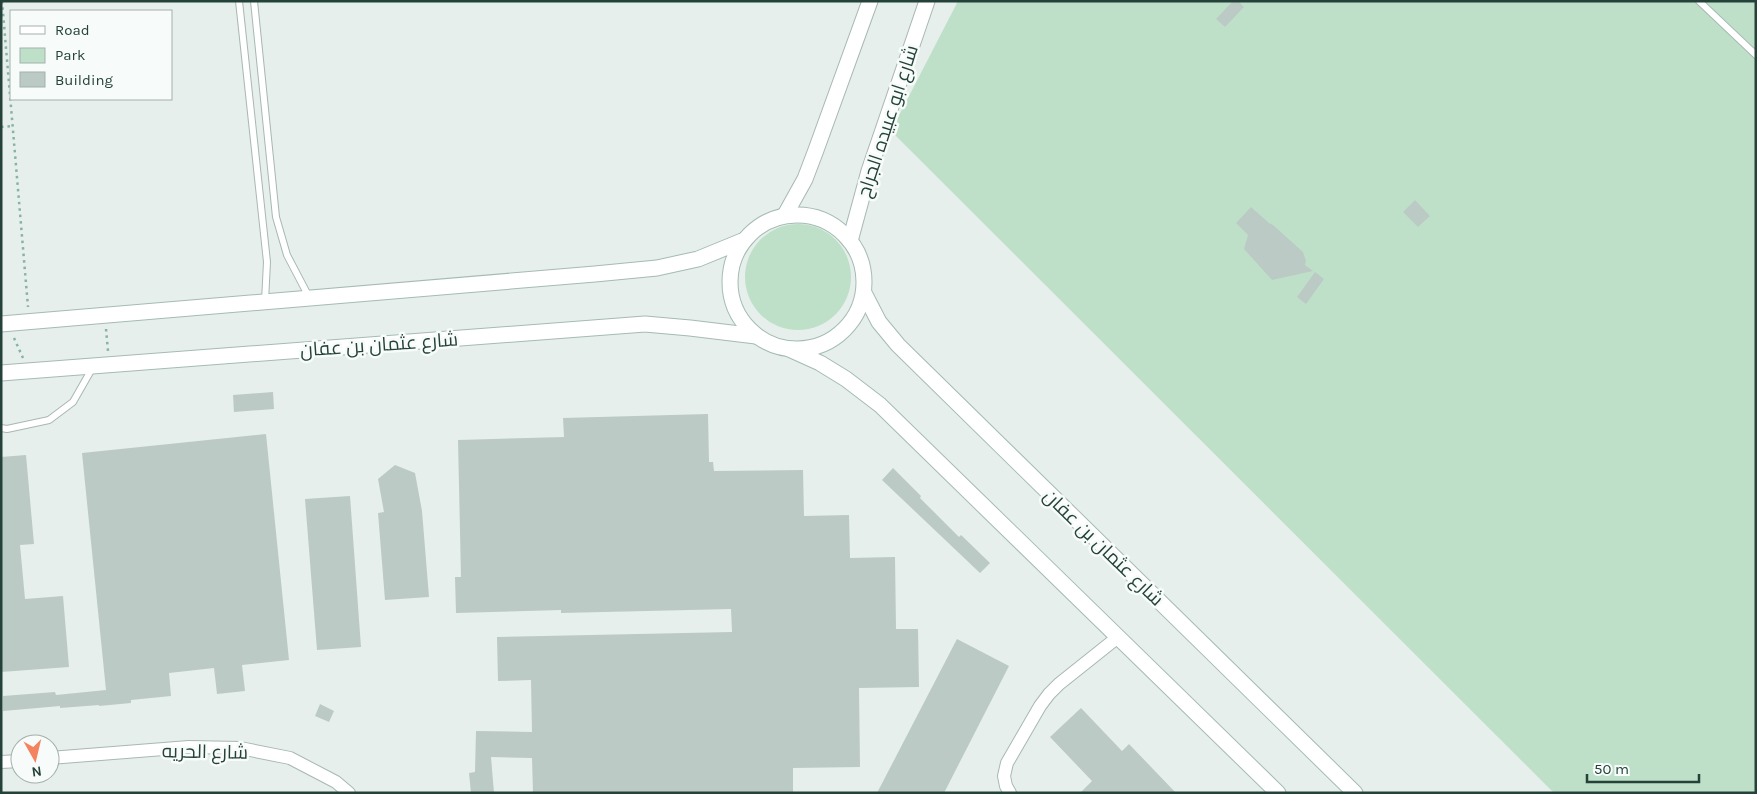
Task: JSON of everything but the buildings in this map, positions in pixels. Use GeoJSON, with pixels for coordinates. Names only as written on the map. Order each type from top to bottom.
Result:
{"type":"FeatureCollection","features":[{"type":"Feature","properties":{"kind":"main road"},"geometry":{"type":"LineString","coordinates":[[785,215],[805,179],[870,1]]}},
{"type":"Feature","properties":{"kind":"main road","name":"شارع ابو عبيده الجراح"},"geometry":{"type":"LineString","coordinates":[[850,241],[869,171],[927,1]]}},
{"type":"Feature","properties":{"kind":"main road"},"geometry":{"type":"LineString","coordinates":[[789,349],[810,348],[829,341],[845,329],[857,312],[864,293],[864,272],[859,256],[850,241],[832,224],[810,216],[785,215],[769,220],[754,229],[742,241],[732,260],[729,281],[732,302],[741,321],[756,336],[772,345],[789,349],[820,364],[846,379],[880,405],[1278,793]]}},
{"type":"Feature","properties":{"kind":"main road"},"geometry":{"type":"LineString","coordinates":[[4,323],[657,268],[698,259],[742,241]]}},
{"type":"Feature","properties":{"kind":"main road","name":"شارع عثمان بن عفان"},"geometry":{"type":"LineString","coordinates":[[864,293],[878,322],[898,345],[1355,793]]}},
{"type":"Feature","properties":{"kind":"main road","name":"شارع عثمان بن عفان"},"geometry":{"type":"LineString","coordinates":[[1,373],[645,324],[756,336]]}},
{"type":"Feature","properties":{"kind":"street"},"geometry":{"type":"LineString","coordinates":[[1010,793],[1004,776],[1007,763],[1040,706],[1059,684],[1118,637]]}},
{"type":"Feature","properties":{"kind":"street","name":"شارع الحريه"},"geometry":{"type":"LineString","coordinates":[[60,757],[189,748],[240,748],[290,758],[336,782],[349,793]]}},
{"type":"Feature","properties":{"kind":"lane"},"geometry":{"type":"LineString","coordinates":[[239,1],[267,262],[265,301]]}},
{"type":"Feature","properties":{"kind":"lane"},"geometry":{"type":"LineString","coordinates":[[254,1],[276,217],[287,256],[310,298]]}},
{"type":"Feature","properties":{"kind":"lane"},"geometry":{"type":"LineString","coordinates":[[1699,1],[1756,55]]}},
{"type":"Feature","properties":{"kind":"lane"},"geometry":{"type":"LineString","coordinates":[[1,428],[7,429],[49,420],[73,402],[94,366]]}},
{"type":"Feature","properties":{"kind":"path"},"geometry":{"type":"LineString","coordinates":[[2,1],[10,92]]}},
{"type":"Feature","properties":{"kind":"path"},"geometry":{"type":"LineString","coordinates":[[11,100],[29,321]]}},
{"type":"Feature","properties":{"kind":"path"},"geometry":{"type":"LineString","coordinates":[[1,127],[13,126]]}},
{"type":"Feature","properties":{"kind":"path"},"geometry":{"type":"LineString","coordinates":[[104,314],[109,365]]}},
{"type":"Feature","properties":{"kind":"path"},"geometry":{"type":"LineString","coordinates":[[4,323],[30,371]]}},
{"type":"Feature","properties":{"kind":"green space"},"geometry":{"type":"Polygon","coordinates":[[[958,1],[1756,1],[1756,793],[1554,793],[891,131],[958,1]]]}},
{"type":"Feature","properties":{"kind":"green space"},"geometry":{"type":"Polygon","coordinates":[[[798,224],[818,228],[836,239],[847,257],[851,277],[847,297],[836,315],[818,326],[798,330],[778,326],[760,315],[749,297],[745,277],[749,257],[760,239],[778,228],[798,224]]]}}]}
